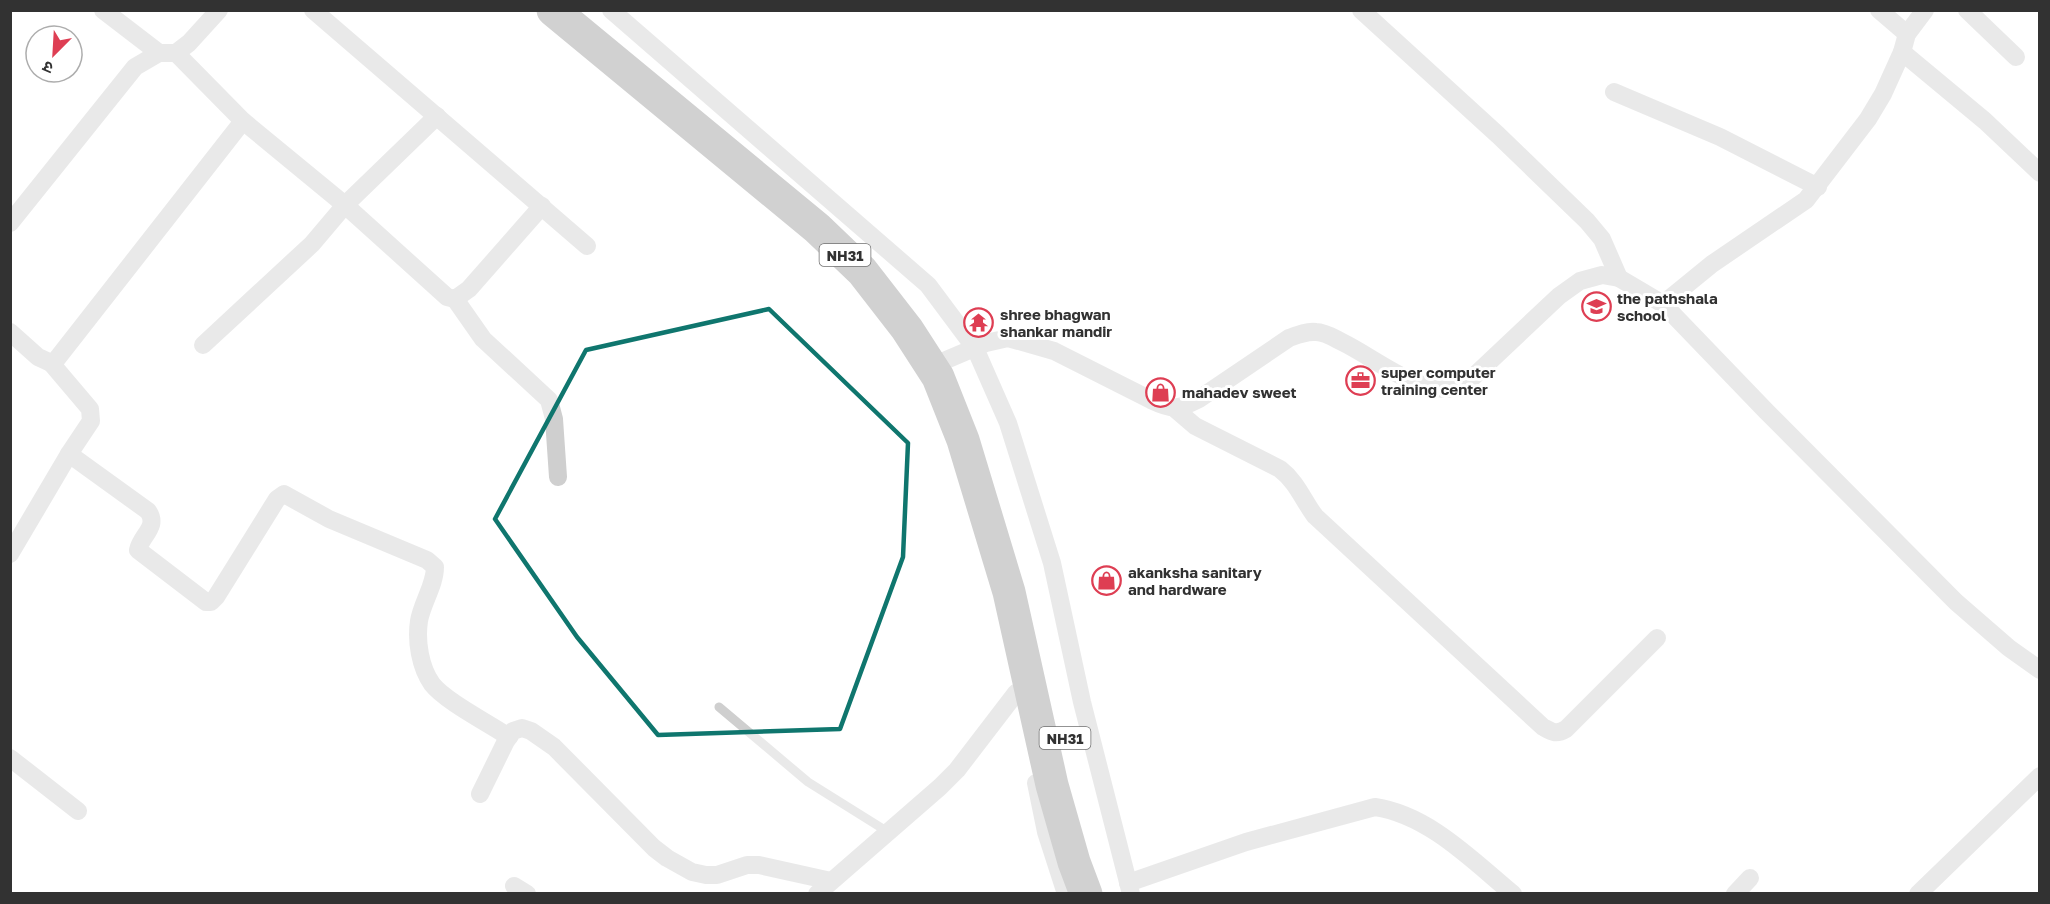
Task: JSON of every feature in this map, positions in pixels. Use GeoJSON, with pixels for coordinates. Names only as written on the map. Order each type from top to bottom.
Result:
{"type":"FeatureCollection","features":[{"type":"Feature","properties":{"kind":"highway","name":"NH31"},"geometry":{"type":"LineString","coordinates":[[553,10],[817,228],[862,271],[907,329],[938,377],[1018,586],[1052,785],[1074,862],[1086,894]]}},
{"type":"Feature","properties":{"kind":"highway","name":"NH31"},"geometry":{"type":"LineString","coordinates":[[584,10],[842,224],[922,316],[961,378],[984,436],[1018,586],[1089,843],[1122,890]]}},
{"type":"Feature","properties":{"kind":"street"},"geometry":{"type":"LineString","coordinates":[[103,10],[168,53],[243,120],[345,205],[438,290],[454,299],[483,339],[549,400],[554,418],[558,477]]}},
{"type":"Feature","properties":{"kind":"street"},"geometry":{"type":"LineString","coordinates":[[10,223],[135,67],[189,43],[219,10]]}},
{"type":"Feature","properties":{"kind":"street"},"geometry":{"type":"LineString","coordinates":[[313,10],[587,246]]}},
{"type":"Feature","properties":{"kind":"street"},"geometry":{"type":"LineString","coordinates":[[538,10],[797,228],[858,284],[875,301],[924,369],[955,439],[991,565],[1046,832],[1066,894]]}},
{"type":"Feature","properties":{"kind":"street"},"geometry":{"type":"LineString","coordinates":[[611,10],[928,285],[975,348],[1008,423],[1052,563],[1122,890],[1196,858],[1375,807],[1387,809],[1421,823],[1447,840],[1513,894]]}},
{"type":"Feature","properties":{"kind":"street"},"geometry":{"type":"LineString","coordinates":[[1361,10],[1498,135],[1587,221],[1602,239],[1619,278]]}},
{"type":"Feature","properties":{"kind":"street"},"geometry":{"type":"LineString","coordinates":[[1880,10],[1907,34]]}},
{"type":"Feature","properties":{"kind":"street"},"geometry":{"type":"LineString","coordinates":[[1663,304],[1712,264],[1806,201],[1868,119],[1883,94],[1902,52],[1907,34],[1925,10]]}},
{"type":"Feature","properties":{"kind":"street"},"geometry":{"type":"LineString","coordinates":[[1966,10],[2016,57]]}},
{"type":"Feature","properties":{"kind":"street"},"geometry":{"type":"LineString","coordinates":[[1902,52],[1985,121],[2040,172]]}},
{"type":"Feature","properties":{"kind":"street"},"geometry":{"type":"LineString","coordinates":[[1614,92],[1720,137],[1818,187]]}},
{"type":"Feature","properties":{"kind":"street"},"geometry":{"type":"LineString","coordinates":[[203,345],[312,244],[345,205],[437,116]]}},
{"type":"Feature","properties":{"kind":"street"},"geometry":{"type":"LineString","coordinates":[[51,363],[61,355],[243,120]]}},
{"type":"Feature","properties":{"kind":"street"},"geometry":{"type":"LineString","coordinates":[[454,299],[469,289],[542,207]]}},
{"type":"Feature","properties":{"kind":"street"},"geometry":{"type":"LineString","coordinates":[[1174,408],[1199,399],[1289,338],[1301,333],[1316,332],[1337,339],[1405,377],[1426,386],[1448,389],[1461,386],[1559,296],[1580,280],[1602,275],[1619,278],[1663,304],[1956,602],[2009,648],[2036,661]]}},
{"type":"Feature","properties":{"kind":"street"},"geometry":{"type":"LineString","coordinates":[[10,332],[38,357],[51,363],[90,409],[92,415],[87,430],[69,454],[10,554]]}},
{"type":"Feature","properties":{"kind":"street"},"geometry":{"type":"LineString","coordinates":[[924,369],[986,343],[1008,338],[1054,351],[1150,400],[1174,408],[1195,426],[1280,469],[1296,484],[1305,503],[1315,516],[1543,727],[1553,733],[1560,733],[1566,729],[1657,638]]}},
{"type":"Feature","properties":{"kind":"street"},"geometry":{"type":"LineString","coordinates":[[69,454],[148,512],[153,518],[153,525],[141,541],[138,550],[206,602],[211,602],[216,597],[277,499],[284,494],[329,519],[427,560],[435,567],[435,576],[423,604],[418,632],[424,669],[441,693],[509,737]]}},
{"type":"Feature","properties":{"kind":"street"},"geometry":{"type":"LineString","coordinates":[[817,894],[957,770],[1016,693]]}},
{"type":"Feature","properties":{"kind":"street"},"geometry":{"type":"LineString","coordinates":[[480,794],[509,737],[513,731],[522,728],[531,731],[554,747],[654,848],[692,872],[717,875],[747,866],[759,866],[831,881]]}},
{"type":"Feature","properties":{"kind":"street"},"geometry":{"type":"LineString","coordinates":[[10,758],[78,811]]}},
{"type":"Feature","properties":{"kind":"street"},"geometry":{"type":"LineString","coordinates":[[1918,894],[2040,776]]}},
{"type":"Feature","properties":{"kind":"street"},"geometry":{"type":"LineString","coordinates":[[1735,894],[1750,878]]}},
{"type":"Feature","properties":{"kind":"lane"},"geometry":{"type":"LineString","coordinates":[[718,707],[808,782],[888,832]]}},
{"type":"Feature","properties":{"kind":"highlighted area"},"geometry":{"type":"Polygon","coordinates":[[[769,309],[908,443],[903,557],[840,729],[658,735],[577,637],[495,519],[586,350],[769,309]]]}},
{"type":"Feature","properties":{"kind":"place","name":"the pathshala school"},"geometry":{"type":"Point","coordinates":[1596,307]}},
{"type":"Feature","properties":{"kind":"place","name":"shree bhagwan shankar mandir"},"geometry":{"type":"Point","coordinates":[979,323]}},
{"type":"Feature","properties":{"kind":"place","name":"super computer training center"},"geometry":{"type":"Point","coordinates":[1360,381]}},
{"type":"Feature","properties":{"kind":"place","name":"mahadev sweet"},"geometry":{"type":"Point","coordinates":[1161,392]}},
{"type":"Feature","properties":{"kind":"place","name":"akanksha sanitary and hardware"},"geometry":{"type":"Point","coordinates":[1107,581]}}]}
